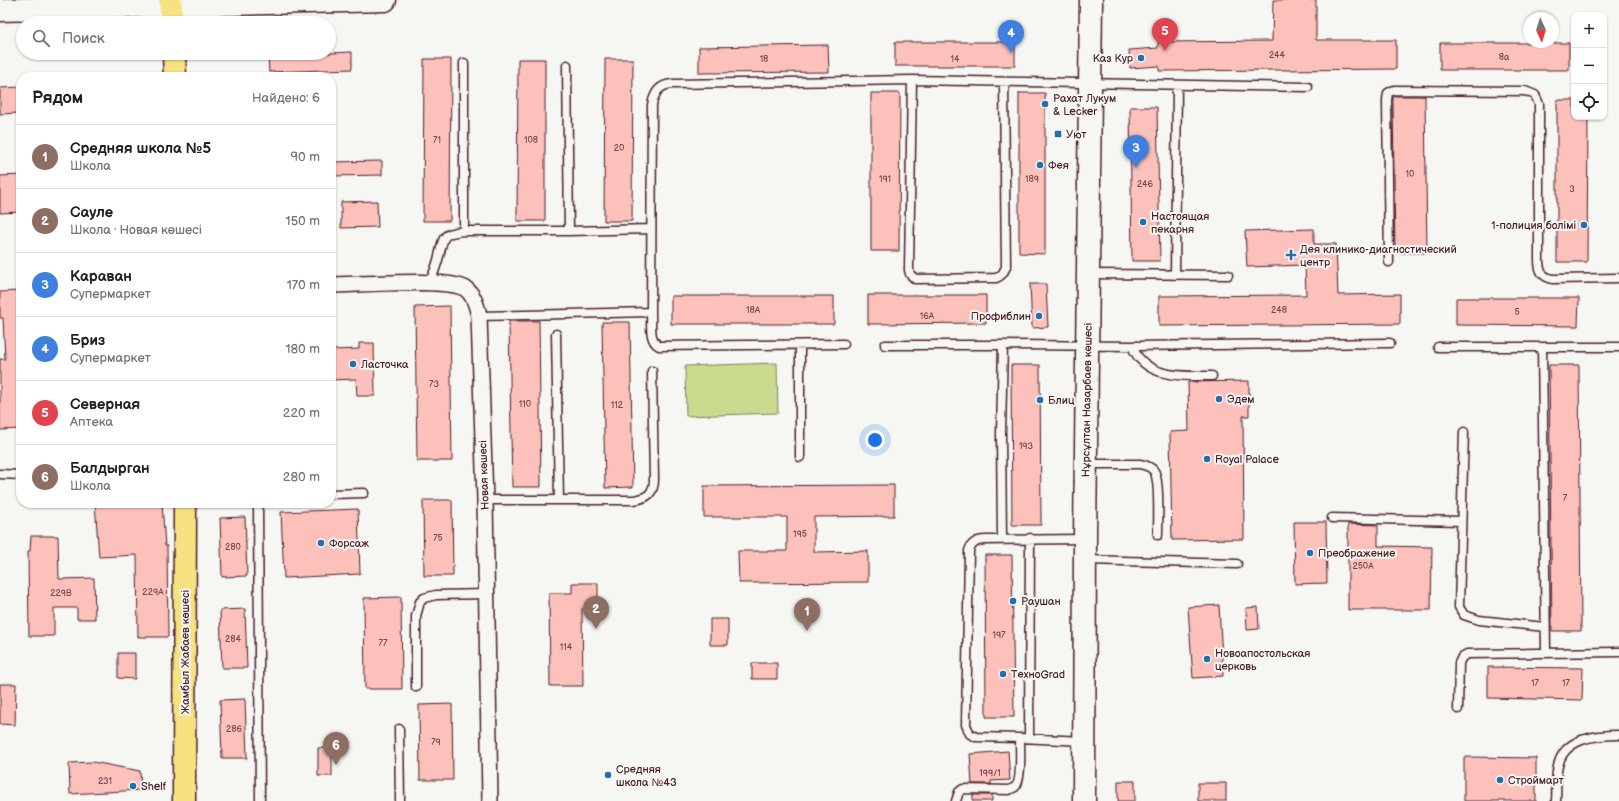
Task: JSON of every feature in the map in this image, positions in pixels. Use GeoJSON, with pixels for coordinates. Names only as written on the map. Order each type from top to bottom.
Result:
{"type":"FeatureCollection","features":[{"type":"Feature","properties":{"kind":"main road"},"geometry":{"type":"LineString","coordinates":[[0,10],[171,9],[311,1],[385,0]]}},
{"type":"Feature","properties":{"kind":"main road","name":"Нұрсұлтан Назарбаев көшесі"},"geometry":{"type":"LineString","coordinates":[[1084,801],[1091,0]]}},
{"type":"Feature","properties":{"kind":"main road"},"geometry":{"type":"LineString","coordinates":[[174,60],[175,72]]}},
{"type":"Feature","properties":{"kind":"main road","name":"Жамбыл Жабаев көшесі"},"geometry":{"type":"LineString","coordinates":[[184,801],[185,508]]}},
{"type":"Feature","properties":{"kind":"street","name":"Новая көшесі"},"geometry":{"type":"LineString","coordinates":[[336,285],[430,283],[455,285],[468,290],[473,298],[479,316],[485,500],[490,801]]}},
{"type":"Feature","properties":{"kind":"lane"},"geometry":{"type":"LineString","coordinates":[[464,62],[464,231]]}},
{"type":"Feature","properties":{"kind":"lane"},"geometry":{"type":"LineString","coordinates":[[567,65],[569,231]]}},
{"type":"Feature","properties":{"kind":"lane"},"geometry":{"type":"LineString","coordinates":[[912,80],[909,270],[910,274],[915,279],[996,278],[1003,273],[1006,266],[1004,82]]}},
{"type":"Feature","properties":{"kind":"lane"},"geometry":{"type":"LineString","coordinates":[[844,344],[659,346],[655,344],[652,337],[651,312],[652,105],[655,93],[663,86],[672,84],[912,80],[1308,88]]}},
{"type":"Feature","properties":{"kind":"lane"},"geometry":{"type":"LineString","coordinates":[[1175,275],[1177,86]]}},
{"type":"Feature","properties":{"kind":"lane"},"geometry":{"type":"LineString","coordinates":[[1389,262],[1388,93],[1394,90],[1525,91],[1535,95],[1539,104],[1539,260],[1542,274],[1547,278],[1553,279],[1619,278]]}},
{"type":"Feature","properties":{"kind":"lane"},"geometry":{"type":"LineString","coordinates":[[430,283],[440,255],[440,245],[442,240],[451,233],[464,231],[652,229]]}},
{"type":"Feature","properties":{"kind":"lane"},"geometry":{"type":"LineString","coordinates":[[1089,274],[1228,275]]}},
{"type":"Feature","properties":{"kind":"lane"},"geometry":{"type":"LineString","coordinates":[[479,316],[651,312]]}},
{"type":"Feature","properties":{"kind":"lane"},"geometry":{"type":"LineString","coordinates":[[556,334],[559,500]]}},
{"type":"Feature","properties":{"kind":"lane"},"geometry":{"type":"LineString","coordinates":[[884,345],[1132,346],[1390,343]]}},
{"type":"Feature","properties":{"kind":"lane"},"geometry":{"type":"LineString","coordinates":[[800,345],[800,457]]}},
{"type":"Feature","properties":{"kind":"lane"},"geometry":{"type":"LineString","coordinates":[[1002,539],[1001,433],[1003,345]]}},
{"type":"Feature","properties":{"kind":"lane"},"geometry":{"type":"LineString","coordinates":[[1132,346],[1135,354],[1139,358],[1151,368],[1160,372],[1180,376],[1212,376]]}},
{"type":"Feature","properties":{"kind":"lane"},"geometry":{"type":"LineString","coordinates":[[1438,347],[1619,347]]}},
{"type":"Feature","properties":{"kind":"lane"},"geometry":{"type":"LineString","coordinates":[[1542,347],[1546,652]]}},
{"type":"Feature","properties":{"kind":"lane"},"geometry":{"type":"LineString","coordinates":[[485,500],[634,500],[646,497],[652,492],[654,479],[652,371]]}},
{"type":"Feature","properties":{"kind":"lane"},"geometry":{"type":"LineString","coordinates":[[1464,432],[1458,603],[1461,611],[1469,618],[1479,620],[1545,627]]}},
{"type":"Feature","properties":{"kind":"lane"},"geometry":{"type":"LineString","coordinates":[[1086,464],[1145,464],[1154,471],[1157,482],[1158,535]]}},
{"type":"Feature","properties":{"kind":"lane"},"geometry":{"type":"LineString","coordinates":[[0,474],[16,475]]}},
{"type":"Feature","properties":{"kind":"lane"},"geometry":{"type":"LineString","coordinates":[[336,494],[364,493]]}},
{"type":"Feature","properties":{"kind":"lane"},"geometry":{"type":"LineString","coordinates":[[258,508],[260,801]]}},
{"type":"Feature","properties":{"kind":"lane"},"geometry":{"type":"LineString","coordinates":[[1332,518],[1461,521]]}},
{"type":"Feature","properties":{"kind":"lane"},"geometry":{"type":"LineString","coordinates":[[1029,738],[1030,538]]}},
{"type":"Feature","properties":{"kind":"lane"},"geometry":{"type":"LineString","coordinates":[[1085,741],[976,737],[970,734],[966,725],[969,551],[973,544],[981,540],[1030,538],[1085,550],[1237,564]]}},
{"type":"Feature","properties":{"kind":"lane"},"geometry":{"type":"LineString","coordinates":[[416,687],[416,616],[420,602],[424,598],[436,595],[487,594]]}},
{"type":"Feature","properties":{"kind":"lane"},"geometry":{"type":"LineString","coordinates":[[1458,709],[1459,667],[1460,660],[1464,655],[1472,653],[1619,652]]}},
{"type":"Feature","properties":{"kind":"lane"},"geometry":{"type":"LineString","coordinates":[[398,729],[400,801]]}},
{"type":"Feature","properties":{"kind":"lane"},"geometry":{"type":"LineString","coordinates":[[1556,801],[1557,768],[1560,758],[1565,751],[1580,740],[1602,735],[1619,735]]}},
{"type":"Feature","properties":{"kind":"lane"},"geometry":{"type":"LineString","coordinates":[[956,801],[958,792],[963,789],[1009,790],[1015,788],[1018,783],[1019,776],[1020,738]]}},
{"type":"Feature","properties":{"kind":"green space"},"geometry":{"type":"Polygon","coordinates":[[[777,363],[778,413],[686,416],[685,366],[777,363]]]}},
{"type":"Feature","properties":{"kind":"building"},"geometry":{"type":"Polygon","coordinates":[[[1273,0],[1316,0],[1316,40],[1396,40],[1396,69],[1159,71],[1159,66],[1130,68],[1129,50],[1158,48],[1158,42],[1272,41],[1273,0]]]}},
{"type":"Feature","properties":{"kind":"building"},"geometry":{"type":"Polygon","coordinates":[[[895,42],[1015,42],[1015,66],[895,66],[895,42]]]}},
{"type":"Feature","properties":{"kind":"building"},"geometry":{"type":"Polygon","coordinates":[[[1440,43],[1523,43],[1523,48],[1559,48],[1559,43],[1569,43],[1569,70],[1440,70],[1440,43]]]}},
{"type":"Feature","properties":{"kind":"building"},"geometry":{"type":"Polygon","coordinates":[[[828,45],[829,72],[699,73],[699,47],[828,45]]]}},
{"type":"Feature","properties":{"kind":"building"},"geometry":{"type":"Polygon","coordinates":[[[352,52],[352,69],[269,72],[268,60],[336,60],[336,53],[352,52]]]}},
{"type":"Feature","properties":{"kind":"building"},"geometry":{"type":"Polygon","coordinates":[[[424,59],[451,59],[450,221],[423,221],[424,59]]]}},
{"type":"Feature","properties":{"kind":"building"},"geometry":{"type":"Polygon","coordinates":[[[518,59],[545,59],[545,221],[517,221],[518,59]]]}},
{"type":"Feature","properties":{"kind":"building"},"geometry":{"type":"Polygon","coordinates":[[[605,59],[633,59],[632,221],[604,221],[605,59]]]}},
{"type":"Feature","properties":{"kind":"building"},"geometry":{"type":"Polygon","coordinates":[[[16,87],[16,113],[0,114],[0,88],[16,87]]]}},
{"type":"Feature","properties":{"kind":"building"},"geometry":{"type":"Polygon","coordinates":[[[871,93],[900,93],[899,251],[871,251],[871,93]]]}},
{"type":"Feature","properties":{"kind":"building"},"geometry":{"type":"Polygon","coordinates":[[[1019,93],[1045,93],[1045,254],[1019,253],[1019,93]]]}},
{"type":"Feature","properties":{"kind":"building"},"geometry":{"type":"Polygon","coordinates":[[[1395,96],[1425,96],[1427,253],[1395,253],[1393,98],[1395,96]]]}},
{"type":"Feature","properties":{"kind":"building"},"geometry":{"type":"Polygon","coordinates":[[[1557,100],[1571,100],[1571,120],[1588,120],[1587,262],[1557,262],[1557,100]]]}},
{"type":"Feature","properties":{"kind":"building"},"geometry":{"type":"Polygon","coordinates":[[[1130,107],[1157,107],[1160,261],[1132,261],[1130,107]]]}},
{"type":"Feature","properties":{"kind":"building"},"geometry":{"type":"Polygon","coordinates":[[[382,161],[382,175],[336,176],[336,162],[382,161]]]}},
{"type":"Feature","properties":{"kind":"building"},"geometry":{"type":"Polygon","coordinates":[[[16,175],[16,212],[0,213],[0,176],[16,175]]]}},
{"type":"Feature","properties":{"kind":"building"},"geometry":{"type":"Polygon","coordinates":[[[377,201],[378,227],[341,228],[341,202],[377,201]]]}},
{"type":"Feature","properties":{"kind":"building"},"geometry":{"type":"Polygon","coordinates":[[[1314,229],[1314,244],[1336,244],[1338,295],[1400,294],[1400,324],[1159,326],[1159,296],[1306,295],[1305,265],[1247,267],[1245,231],[1314,229]]]}},
{"type":"Feature","properties":{"kind":"building","name":"Профиблин"},"geometry":{"type":"Polygon","coordinates":[[[1030,284],[1046,284],[1048,327],[1032,328],[1030,284]]]}},
{"type":"Feature","properties":{"kind":"building"},"geometry":{"type":"Polygon","coordinates":[[[16,291],[16,429],[0,430],[0,359],[5,359],[3,318],[0,318],[0,292],[16,291]]]}},
{"type":"Feature","properties":{"kind":"building"},"geometry":{"type":"Polygon","coordinates":[[[868,295],[986,295],[986,323],[868,324],[868,295]]]}},
{"type":"Feature","properties":{"kind":"building"},"geometry":{"type":"Polygon","coordinates":[[[671,296],[834,296],[834,324],[671,324],[671,296]]]}},
{"type":"Feature","properties":{"kind":"building"},"geometry":{"type":"Polygon","coordinates":[[[1456,298],[1579,298],[1578,326],[1456,325],[1456,298]]]}},
{"type":"Feature","properties":{"kind":"building"},"geometry":{"type":"Polygon","coordinates":[[[450,306],[452,461],[417,461],[415,307],[450,306]]]}},
{"type":"Feature","properties":{"kind":"building"},"geometry":{"type":"Polygon","coordinates":[[[509,321],[539,321],[541,487],[512,487],[509,321]]]}},
{"type":"Feature","properties":{"kind":"building"},"geometry":{"type":"Polygon","coordinates":[[[602,322],[630,322],[633,487],[605,488],[602,322]]]}},
{"type":"Feature","properties":{"kind":"building","name":"Ласточка"},"geometry":{"type":"Polygon","coordinates":[[[359,343],[374,343],[375,396],[357,396],[356,379],[336,380],[336,350],[359,349],[359,343]]]}},
{"type":"Feature","properties":{"kind":"building"},"geometry":{"type":"Polygon","coordinates":[[[1011,365],[1040,365],[1041,525],[1012,525],[1011,365]]]}},
{"type":"Feature","properties":{"kind":"building"},"geometry":{"type":"Polygon","coordinates":[[[1549,365],[1579,365],[1581,631],[1552,631],[1549,365]]]}},
{"type":"Feature","properties":{"kind":"building","name":"Royal Palace"},"geometry":{"type":"Polygon","coordinates":[[[1249,381],[1249,416],[1243,416],[1244,539],[1172,540],[1170,432],[1189,431],[1188,382],[1249,381]]]}},
{"type":"Feature","properties":{"kind":"building"},"geometry":{"type":"Polygon","coordinates":[[[894,485],[894,516],[814,517],[814,552],[868,551],[868,582],[739,583],[738,551],[787,551],[787,517],[704,517],[704,486],[894,485]]]}},
{"type":"Feature","properties":{"kind":"building"},"geometry":{"type":"Polygon","coordinates":[[[423,500],[452,500],[453,576],[424,576],[423,500]]]}},
{"type":"Feature","properties":{"kind":"building"},"geometry":{"type":"Polygon","coordinates":[[[95,508],[162,508],[165,546],[167,546],[168,637],[138,637],[137,555],[99,557],[95,508]]]}},
{"type":"Feature","properties":{"kind":"building","name":"Форсаж"},"geometry":{"type":"Polygon","coordinates":[[[358,509],[360,574],[284,578],[281,512],[358,509]]]}},
{"type":"Feature","properties":{"kind":"building"},"geometry":{"type":"Polygon","coordinates":[[[245,517],[247,576],[222,577],[220,518],[245,517]]]}},
{"type":"Feature","properties":{"kind":"building","name":"Преображение"},"geometry":{"type":"Polygon","coordinates":[[[1294,522],[1326,522],[1327,583],[1295,584],[1294,522]]]}},
{"type":"Feature","properties":{"kind":"building"},"geometry":{"type":"Polygon","coordinates":[[[1348,524],[1378,525],[1378,546],[1432,547],[1431,610],[1348,610],[1348,524]]]}},
{"type":"Feature","properties":{"kind":"building"},"geometry":{"type":"Polygon","coordinates":[[[31,536],[58,536],[59,579],[94,578],[95,619],[77,619],[77,608],[54,608],[54,636],[29,636],[28,551],[30,551],[31,536]]]}},
{"type":"Feature","properties":{"kind":"building"},"geometry":{"type":"Polygon","coordinates":[[[985,555],[1012,555],[1014,717],[986,717],[985,555]]]}},
{"type":"Feature","properties":{"kind":"building"},"geometry":{"type":"Polygon","coordinates":[[[572,583],[598,583],[598,609],[582,609],[583,686],[550,686],[549,593],[572,593],[572,583]]]}},
{"type":"Feature","properties":{"kind":"building"},"geometry":{"type":"Polygon","coordinates":[[[401,597],[402,689],[365,689],[364,598],[401,597]]]}},
{"type":"Feature","properties":{"kind":"building","name":"Новоапостольская церковь"},"geometry":{"type":"Polygon","coordinates":[[[1219,605],[1223,676],[1193,678],[1188,607],[1219,605]]]}},
{"type":"Feature","properties":{"kind":"building"},"geometry":{"type":"Polygon","coordinates":[[[1258,607],[1259,629],[1247,630],[1246,608],[1258,607]]]}},
{"type":"Feature","properties":{"kind":"building"},"geometry":{"type":"Polygon","coordinates":[[[245,609],[247,668],[222,668],[220,610],[245,609]]]}},
{"type":"Feature","properties":{"kind":"building"},"geometry":{"type":"Polygon","coordinates":[[[710,619],[728,619],[728,645],[710,645],[710,619]]]}},
{"type":"Feature","properties":{"kind":"building"},"geometry":{"type":"Polygon","coordinates":[[[118,653],[135,653],[135,679],[118,678],[118,653]]]}},
{"type":"Feature","properties":{"kind":"building"},"geometry":{"type":"Polygon","coordinates":[[[752,663],[777,663],[777,679],[752,679],[752,663]]]}},
{"type":"Feature","properties":{"kind":"building"},"geometry":{"type":"Polygon","coordinates":[[[1488,667],[1583,668],[1582,700],[1488,698],[1488,667]]]}},
{"type":"Feature","properties":{"kind":"building"},"geometry":{"type":"Polygon","coordinates":[[[0,684],[16,684],[15,725],[0,724],[0,684]]]}},
{"type":"Feature","properties":{"kind":"building"},"geometry":{"type":"Polygon","coordinates":[[[245,699],[247,758],[222,758],[220,700],[245,699]]]}},
{"type":"Feature","properties":{"kind":"building"},"geometry":{"type":"Polygon","coordinates":[[[452,704],[453,780],[420,780],[419,705],[452,704]]]}},
{"type":"Feature","properties":{"kind":"building"},"geometry":{"type":"Polygon","coordinates":[[[318,748],[332,748],[332,776],[318,776],[318,748]]]}},
{"type":"Feature","properties":{"kind":"building"},"geometry":{"type":"Polygon","coordinates":[[[1008,751],[1010,780],[991,781],[991,784],[972,784],[970,754],[1008,751]]]}},
{"type":"Feature","properties":{"kind":"building","name":"Строймарт"},"geometry":{"type":"Polygon","coordinates":[[[1464,757],[1536,758],[1536,801],[1464,801],[1464,757]]]}},
{"type":"Feature","properties":{"kind":"building"},"geometry":{"type":"Polygon","coordinates":[[[93,762],[140,771],[141,790],[70,794],[69,763],[93,762]]]}},
{"type":"Feature","properties":{"kind":"building"},"geometry":{"type":"Polygon","coordinates":[[[1118,781],[1135,781],[1135,801],[1118,801],[1118,781]]]}},
{"type":"Feature","properties":{"kind":"building"},"geometry":{"type":"Polygon","coordinates":[[[1198,783],[1226,783],[1226,801],[1198,801],[1198,783]]]}},
{"type":"Feature","properties":{"kind":"building"},"geometry":{"type":"Polygon","coordinates":[[[973,795],[992,795],[992,801],[973,801],[973,795]]]}},
{"type":"Feature","properties":{"kind":"place","name":"Северная"},"geometry":{"type":"Point","coordinates":[1165,51]}},
{"type":"Feature","properties":{"kind":"place","name":"Бриз"},"geometry":{"type":"Point","coordinates":[1011,53]}},
{"type":"Feature","properties":{"kind":"place","name":"Каз Кур"},"geometry":{"type":"Point","coordinates":[1141,58]}},
{"type":"Feature","properties":{"kind":"place","name":"Рахат Лукум & Lecker"},"geometry":{"type":"Point","coordinates":[1045,104]}},
{"type":"Feature","properties":{"kind":"place","name":"Уют"},"geometry":{"type":"Point","coordinates":[1058,134]}},
{"type":"Feature","properties":{"kind":"place","name":"Фея"},"geometry":{"type":"Point","coordinates":[1040,165]}},
{"type":"Feature","properties":{"kind":"place","name":"Караван"},"geometry":{"type":"Point","coordinates":[1136,168]}},
{"type":"Feature","properties":{"kind":"place","name":"Настоящая пекарня"},"geometry":{"type":"Point","coordinates":[1143,222]}},
{"type":"Feature","properties":{"kind":"place","name":"1-полиция болiмi"},"geometry":{"type":"Point","coordinates":[1584,225]}},
{"type":"Feature","properties":{"kind":"place","name":"Дея клинико-диагностический центр"},"geometry":{"type":"Point","coordinates":[1291,255]}},
{"type":"Feature","properties":{"kind":"place","name":"Профиблин"},"geometry":{"type":"Point","coordinates":[1039,316]}},
{"type":"Feature","properties":{"kind":"place","name":"Ласточка"},"geometry":{"type":"Point","coordinates":[353,364]}},
{"type":"Feature","properties":{"kind":"place","name":"Эдем"},"geometry":{"type":"Point","coordinates":[1219,399]}},
{"type":"Feature","properties":{"kind":"place","name":"Блиц"},"geometry":{"type":"Point","coordinates":[1040,400]}},
{"type":"Feature","properties":{"kind":"place","name":"Royal Palace"},"geometry":{"type":"Point","coordinates":[1207,459]}},
{"type":"Feature","properties":{"kind":"place","name":"Форсаж"},"geometry":{"type":"Point","coordinates":[321,543]}},
{"type":"Feature","properties":{"kind":"place","name":"Преображение"},"geometry":{"type":"Point","coordinates":[1310,553]}},
{"type":"Feature","properties":{"kind":"place","name":"Раушан"},"geometry":{"type":"Point","coordinates":[1013,601]}},
{"type":"Feature","properties":{"kind":"place","name":"Сауле"},"geometry":{"type":"Point","coordinates":[596,629]}},
{"type":"Feature","properties":{"kind":"place","name":"Средняя школа №5"},"geometry":{"type":"Point","coordinates":[807,631]}},
{"type":"Feature","properties":{"kind":"place","name":"Новоапостольская церковь"},"geometry":{"type":"Point","coordinates":[1207,659]}},
{"type":"Feature","properties":{"kind":"place","name":"ТехноGrad"},"geometry":{"type":"Point","coordinates":[1003,674]}},
{"type":"Feature","properties":{"kind":"place","name":"Балдырган"},"geometry":{"type":"Point","coordinates":[336,765]}},
{"type":"Feature","properties":{"kind":"place","name":"Средняя школа №43"},"geometry":{"type":"Point","coordinates":[608,775]}},
{"type":"Feature","properties":{"kind":"place","name":"Строймарт"},"geometry":{"type":"Point","coordinates":[1500,780]}},
{"type":"Feature","properties":{"kind":"place","name":"Shelf"},"geometry":{"type":"Point","coordinates":[133,786]}}]}
